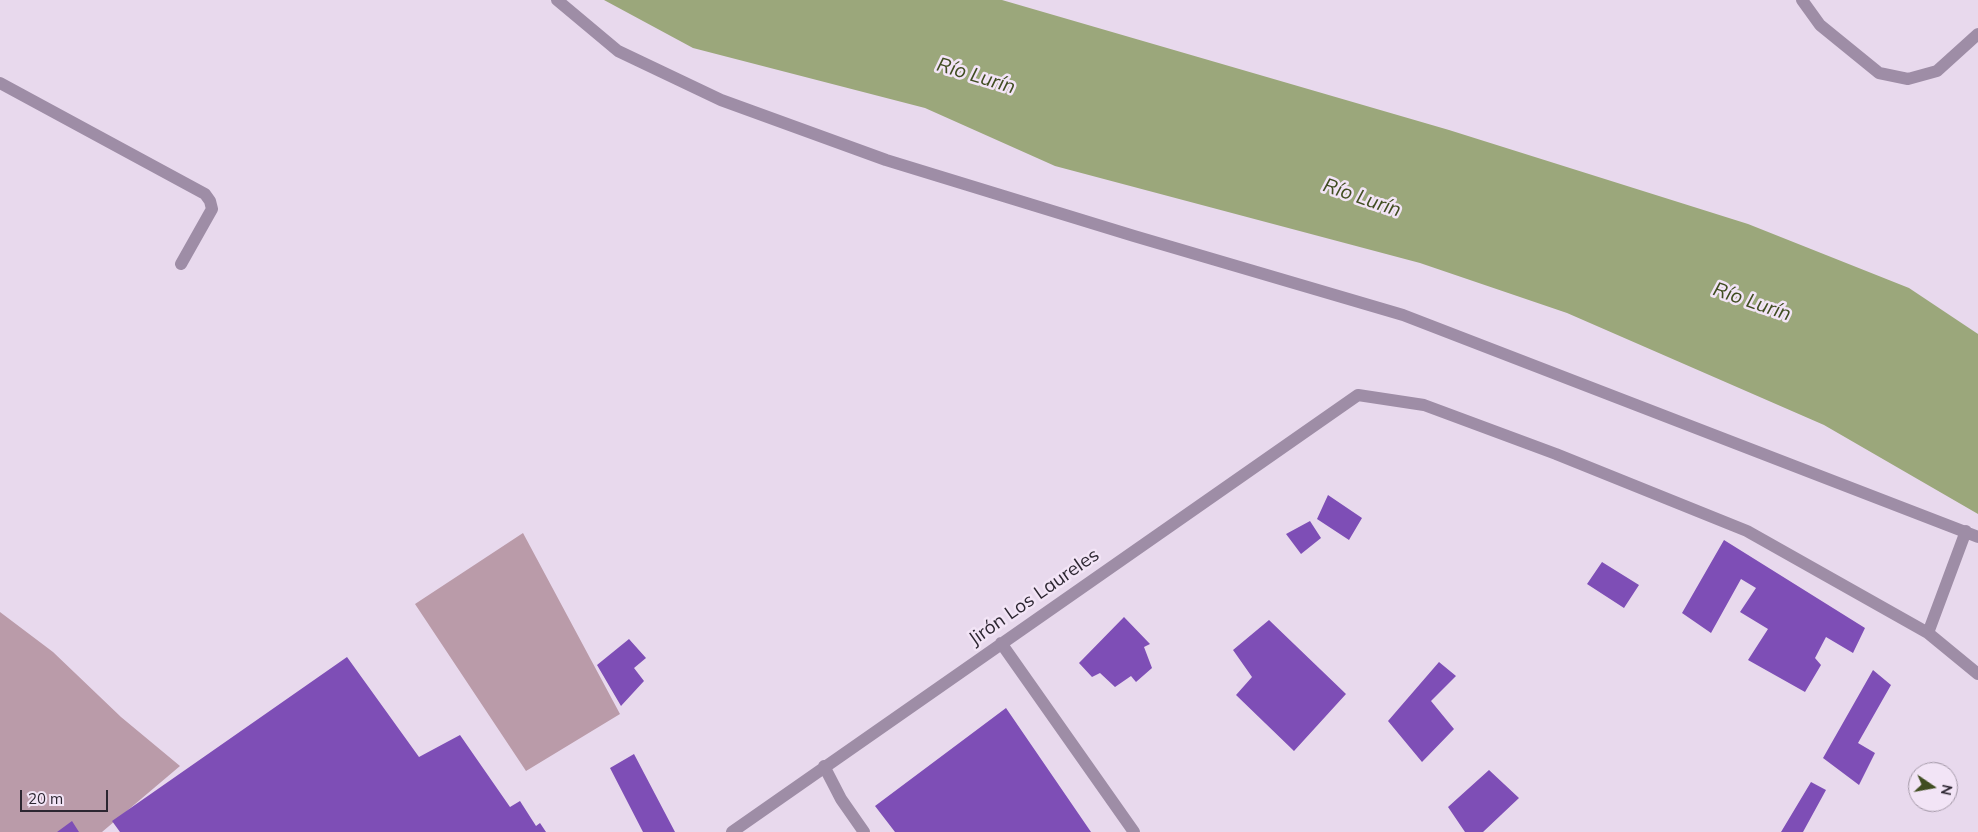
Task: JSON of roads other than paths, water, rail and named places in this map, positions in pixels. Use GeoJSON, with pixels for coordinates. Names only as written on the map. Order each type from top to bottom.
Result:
{"type":"FeatureCollection","features":[{"type":"Feature","properties":{"kind":"street"},"geometry":{"type":"LineString","coordinates":[[557,0],[618,51],[721,100],[886,160],[1134,236],[1403,314],[1978,537]]}},
{"type":"Feature","properties":{"kind":"street"},"geometry":{"type":"LineString","coordinates":[[1802,0],[1820,25],[1879,73],[1908,80],[1937,72],[1978,34]]}},
{"type":"Feature","properties":{"kind":"street"},"geometry":{"type":"LineString","coordinates":[[0,83],[205,194],[210,201],[212,210],[181,264]]}},
{"type":"Feature","properties":{"kind":"street","name":"Jirón Los Laureles"},"geometry":{"type":"LineString","coordinates":[[732,832],[1000,643],[1358,395],[1424,405],[1556,454],[1747,531],[1928,633]]}},
{"type":"Feature","properties":{"kind":"street"},"geometry":{"type":"LineString","coordinates":[[1966,531],[1928,633],[1978,674]]}},
{"type":"Feature","properties":{"kind":"street"},"geometry":{"type":"LineString","coordinates":[[1000,643],[1134,832]]}},
{"type":"Feature","properties":{"kind":"street"},"geometry":{"type":"LineString","coordinates":[[824,766],[841,799],[864,832]]}},
{"type":"Feature","properties":{"kind":"water","name":"Río Lurín"},"geometry":{"type":"Polygon","coordinates":[[[604,0],[1002,0],[1449,130],[1748,224],[1909,288],[1978,334],[1978,514],[1824,425],[1567,313],[1420,263],[1055,166],[925,108],[693,48],[604,0]]]}}]}
